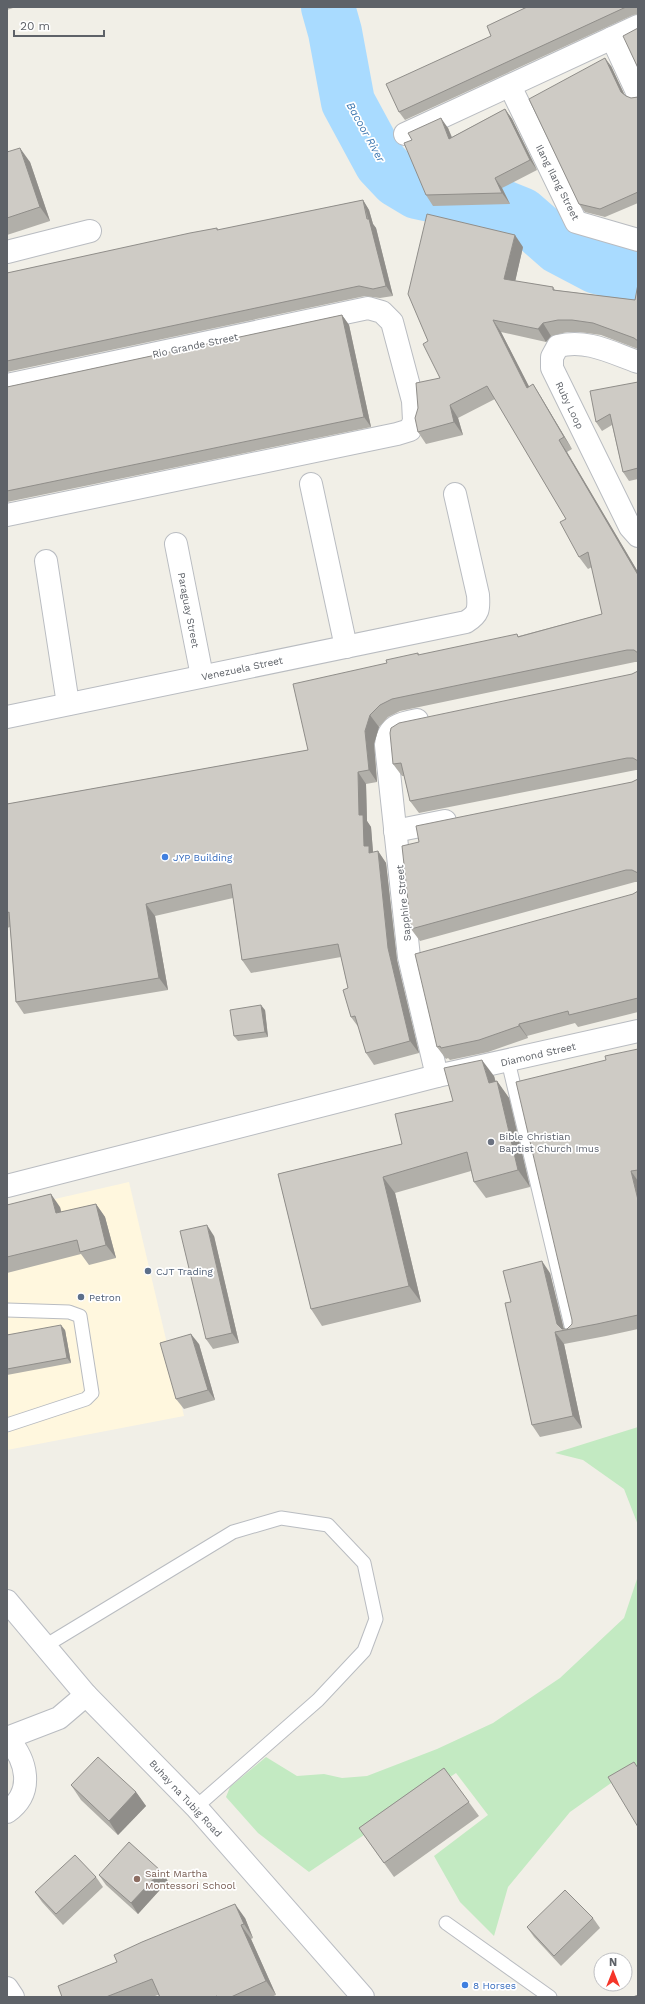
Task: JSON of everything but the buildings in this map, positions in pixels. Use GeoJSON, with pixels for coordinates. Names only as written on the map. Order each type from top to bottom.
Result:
{"type":"FeatureCollection","features":[{"type":"Feature","properties":{"kind":"street"},"geometry":{"type":"LineString","coordinates":[[405,134],[638,26]]}},
{"type":"Feature","properties":{"kind":"street"},"geometry":{"type":"LineString","coordinates":[[612,38],[638,94]]}},
{"type":"Feature","properties":{"kind":"street","name":"Ilang Ilang Street"},"geometry":{"type":"LineString","coordinates":[[510,86],[576,222],[638,240]]}},
{"type":"Feature","properties":{"kind":"street"},"geometry":{"type":"LineString","coordinates":[[7,252],[90,231]]}},
{"type":"Feature","properties":{"kind":"street","name":"Rio Grande Street"},"geometry":{"type":"LineString","coordinates":[[7,385],[368,308],[382,312],[392,322],[412,401],[414,421],[410,430],[398,434],[7,515]]}},
{"type":"Feature","properties":{"kind":"street","name":"Ruby Loop"},"geometry":{"type":"LineString","coordinates":[[638,362],[587,344],[572,342],[558,346],[552,357],[552,368],[630,527],[638,536]]}},
{"type":"Feature","properties":{"kind":"street"},"geometry":{"type":"LineString","coordinates":[[311,484],[346,647]]}},
{"type":"Feature","properties":{"kind":"street","name":"Venezuela Street"},"geometry":{"type":"LineString","coordinates":[[7,717],[466,622],[475,616],[478,606],[478,595],[455,494]]}},
{"type":"Feature","properties":{"kind":"street","name":"Paraguay Street"},"geometry":{"type":"LineString","coordinates":[[176,544],[202,676]]}},
{"type":"Feature","properties":{"kind":"street"},"geometry":{"type":"LineString","coordinates":[[46,561],[68,704]]}},
{"type":"Feature","properties":{"kind":"street","name":"Sapphire Street"},"geometry":{"type":"LineString","coordinates":[[437,1076],[409,957],[386,745],[387,736],[393,728],[403,723],[439,715]]}},
{"type":"Feature","properties":{"kind":"street"},"geometry":{"type":"LineString","coordinates":[[395,831],[466,817]]}},
{"type":"Feature","properties":{"kind":"street"},"geometry":{"type":"LineString","coordinates":[[409,957],[432,951]]}},
{"type":"Feature","properties":{"kind":"street","name":"Diamond Street"},"geometry":{"type":"LineString","coordinates":[[7,1186],[437,1076],[638,1031]]}},
{"type":"Feature","properties":{"kind":"street","name":"Buhay na Tubig Road"},"geometry":{"type":"LineString","coordinates":[[7,1601],[86,1695],[196,1806],[363,1997]]}},
{"type":"Feature","properties":{"kind":"street"},"geometry":{"type":"LineString","coordinates":[[7,1812],[21,1796],[25,1780],[24,1764],[17,1750],[7,1738],[59,1718],[86,1695]]}},
{"type":"Feature","properties":{"kind":"street"},"geometry":{"type":"LineString","coordinates":[[7,1988],[13,1997]]}},
{"type":"Feature","properties":{"kind":"lane"},"geometry":{"type":"LineString","coordinates":[[508,1061],[573,1334]]}},
{"type":"Feature","properties":{"kind":"lane"},"geometry":{"type":"LineString","coordinates":[[7,1310],[69,1312],[80,1316],[92,1393],[86,1399],[7,1425]]}},
{"type":"Feature","properties":{"kind":"lane"},"geometry":{"type":"LineString","coordinates":[[45,1646],[233,1532],[281,1518],[328,1525],[364,1563],[376,1619],[364,1651],[318,1700],[196,1806]]}},
{"type":"Feature","properties":{"kind":"lane"},"geometry":{"type":"LineString","coordinates":[[446,1922],[550,1997]]}},
{"type":"Feature","properties":{"kind":"shaded area","name":"Petron"},"geometry":{"type":"Polygon","coordinates":[[[129,1182],[184,1416],[7,1450],[7,1210],[129,1182]]]}},
{"type":"Feature","properties":{"kind":"green space"},"geometry":{"type":"Polygon","coordinates":[[[638,1427],[638,1525],[624,1489],[583,1460],[555,1453],[638,1427]]]}},
{"type":"Feature","properties":{"kind":"green space"},"geometry":{"type":"Polygon","coordinates":[[[638,1576],[638,1764],[570,1812],[508,1887],[494,1936],[460,1902],[434,1856],[488,1815],[456,1773],[309,1872],[258,1833],[226,1797],[230,1787],[266,1757],[297,1776],[324,1774],[342,1778],[367,1776],[437,1749],[493,1723],[560,1678],[624,1618],[638,1576]]]}},
{"type":"Feature","properties":{"kind":"waterway","name":"Bacoor River"},"geometry":{"type":"LineString","coordinates":[[328,7],[335,32],[348,102],[381,163],[397,180],[417,192],[450,199],[486,200],[521,214],[559,247],[597,267],[638,277]]}},
{"type":"Feature","properties":{"kind":"place","name":"JYP Building"},"geometry":{"type":"Point","coordinates":[165,857]}},
{"type":"Feature","properties":{"kind":"place","name":"Bible Christian Baptist Church Imus"},"geometry":{"type":"Point","coordinates":[491,1142]}},
{"type":"Feature","properties":{"kind":"place","name":"CJT Trading"},"geometry":{"type":"Point","coordinates":[148,1271]}},
{"type":"Feature","properties":{"kind":"place","name":"Petron"},"geometry":{"type":"Point","coordinates":[81,1297]}},
{"type":"Feature","properties":{"kind":"place","name":"Saint Martha Montessori School"},"geometry":{"type":"Point","coordinates":[137,1879]}},
{"type":"Feature","properties":{"kind":"place","name":"8 Horses"},"geometry":{"type":"Point","coordinates":[465,1985]}}]}
